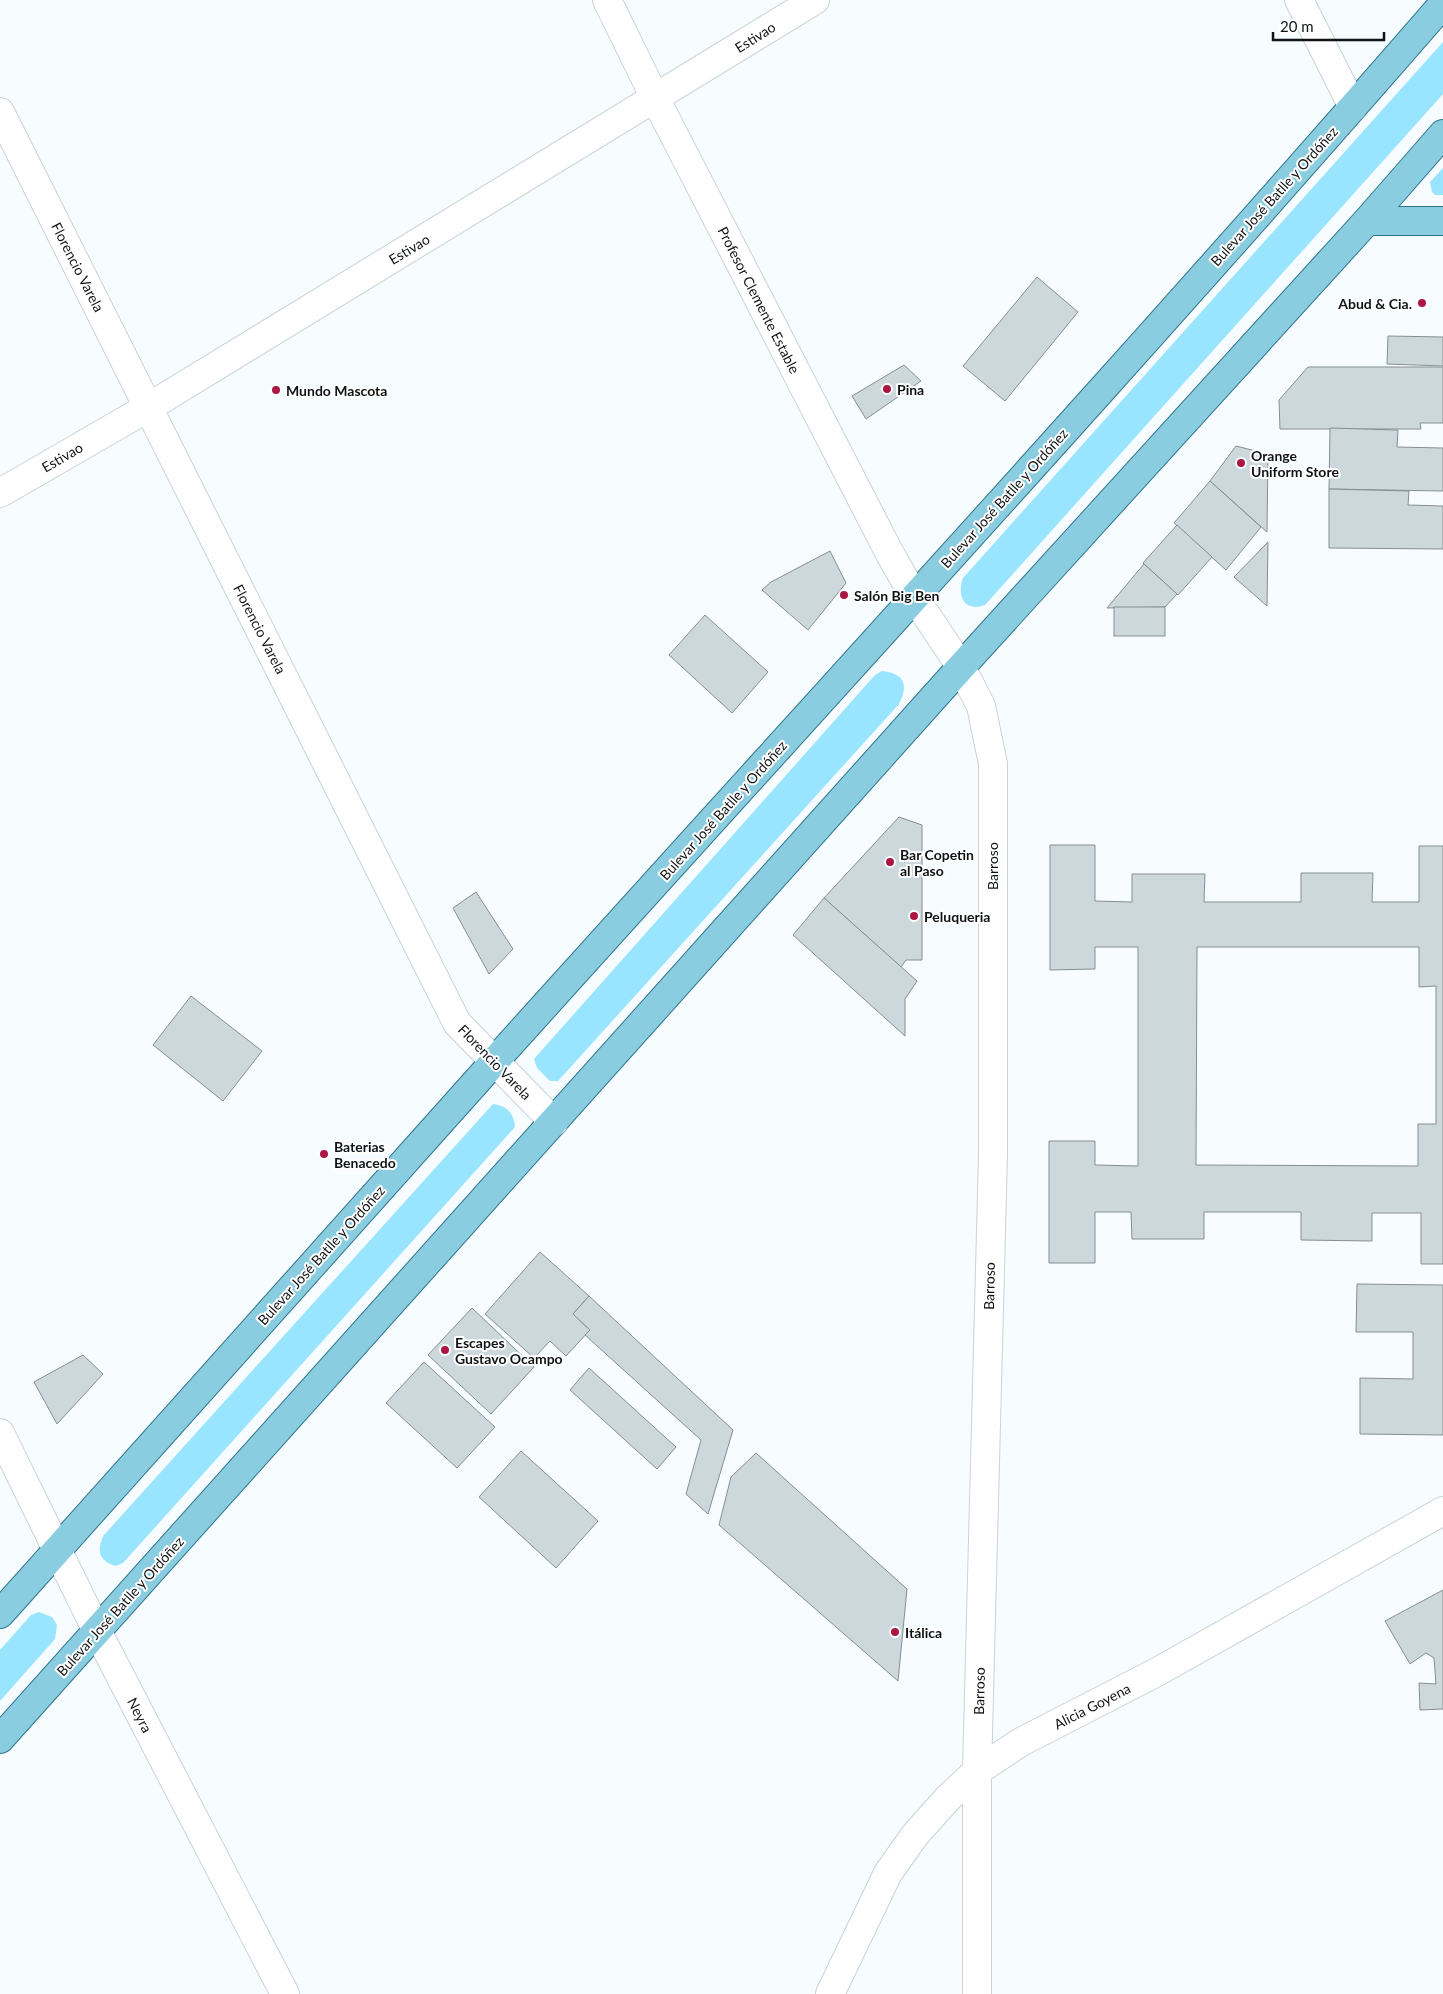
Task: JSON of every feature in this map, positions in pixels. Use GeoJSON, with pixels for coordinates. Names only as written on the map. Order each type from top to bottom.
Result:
{"type":"FeatureCollection","features":[{"type":"Feature","properties":{"kind":"main road","name":"Bulevar José Batlle y Ordóñez"},"geometry":{"type":"LineString","coordinates":[[0,1614],[494,1062],[915,598],[1443,4]]}},
{"type":"Feature","properties":{"kind":"main road","name":"Bulevar José Batlle y Ordóñez"},"geometry":{"type":"LineString","coordinates":[[0,1739],[961,667],[1367,221],[1443,134]]}},
{"type":"Feature","properties":{"kind":"main road"},"geometry":{"type":"LineString","coordinates":[[1367,221],[1443,221]]}},
{"type":"Feature","properties":{"kind":"street","name":"Profesor Clemente Estable"},"geometry":{"type":"LineString","coordinates":[[607,0],[655,98],[889,552],[915,598]]}},
{"type":"Feature","properties":{"kind":"street","name":"Estivao"},"geometry":{"type":"LineString","coordinates":[[0,493],[149,407],[815,0]]}},
{"type":"Feature","properties":{"kind":"street"},"geometry":{"type":"LineString","coordinates":[[1299,0],[1353,107]]}},
{"type":"Feature","properties":{"kind":"street","name":"Florencio Varela"},"geometry":{"type":"LineString","coordinates":[[0,112],[457,1023],[554,1122]]}},
{"type":"Feature","properties":{"kind":"street","name":"Barroso"},"geometry":{"type":"LineString","coordinates":[[915,598],[961,667],[981,706],[993,764],[993,1154],[977,1771],[977,1994]]}},
{"type":"Feature","properties":{"kind":"street","name":"Neyra"},"geometry":{"type":"LineString","coordinates":[[0,1433],[97,1630],[285,1994]]}},
{"type":"Feature","properties":{"kind":"street","name":"Alicia Goyena"},"geometry":{"type":"LineString","coordinates":[[830,1994],[888,1873],[916,1835],[948,1798],[977,1771],[1021,1742],[1157,1672],[1443,1511]]}},
{"type":"Feature","properties":{"kind":"shaded area"},"geometry":{"type":"Polygon","coordinates":[[[1443,42],[1443,94],[985,605],[971,607],[967,604],[961,591],[963,578],[1443,42]]]}},
{"type":"Feature","properties":{"kind":"shaded area"},"geometry":{"type":"Polygon","coordinates":[[[1443,168],[1443,195],[1435,195],[1432,192],[1430,182],[1443,168]]]}},
{"type":"Feature","properties":{"kind":"shaded area"},"geometry":{"type":"Polygon","coordinates":[[[882,671],[895,674],[903,681],[904,691],[899,704],[558,1081],[550,1081],[537,1068],[534,1059],[875,675],[882,671]]]}},
{"type":"Feature","properties":{"kind":"shaded area"},"geometry":{"type":"Polygon","coordinates":[[[493,1104],[502,1106],[509,1111],[515,1127],[123,1563],[116,1566],[106,1562],[100,1550],[104,1535],[493,1104]]]}},
{"type":"Feature","properties":{"kind":"shaded area"},"geometry":{"type":"Polygon","coordinates":[[[39,1612],[52,1617],[57,1625],[55,1639],[0,1701],[0,1650],[31,1615],[39,1612]]]}},
{"type":"Feature","properties":{"kind":"building"},"geometry":{"type":"Polygon","coordinates":[[[1037,277],[1078,312],[1005,401],[963,366],[1037,277]]]}},
{"type":"Feature","properties":{"kind":"building"},"geometry":{"type":"Polygon","coordinates":[[[1388,336],[1443,337],[1443,366],[1387,364],[1388,336]]]}},
{"type":"Feature","properties":{"kind":"building","name":"Pina"},"geometry":{"type":"Polygon","coordinates":[[[904,365],[921,381],[866,419],[852,396],[904,365]]]}},
{"type":"Feature","properties":{"kind":"building"},"geometry":{"type":"Polygon","coordinates":[[[1308,367],[1443,367],[1443,423],[1420,423],[1421,429],[1280,429],[1279,400],[1308,367]]]}},
{"type":"Feature","properties":{"kind":"building"},"geometry":{"type":"Polygon","coordinates":[[[1330,428],[1398,430],[1397,447],[1443,448],[1443,491],[1329,489],[1330,428]]]}},
{"type":"Feature","properties":{"kind":"building"},"geometry":{"type":"Polygon","coordinates":[[[1236,446],[1268,454],[1267,532],[1210,481],[1236,446]]]}},
{"type":"Feature","properties":{"kind":"building"},"geometry":{"type":"Polygon","coordinates":[[[1210,481],[1261,527],[1226,570],[1174,523],[1210,481]]]}},
{"type":"Feature","properties":{"kind":"building"},"geometry":{"type":"Polygon","coordinates":[[[1329,489],[1409,491],[1408,505],[1443,506],[1443,549],[1329,548],[1329,489]]]}},
{"type":"Feature","properties":{"kind":"building"},"geometry":{"type":"Polygon","coordinates":[[[1177,525],[1212,557],[1178,595],[1143,563],[1177,525]]]}},
{"type":"Feature","properties":{"kind":"building"},"geometry":{"type":"Polygon","coordinates":[[[1268,542],[1267,606],[1234,577],[1268,542]]]}},
{"type":"Feature","properties":{"kind":"building"},"geometry":{"type":"Polygon","coordinates":[[[830,551],[846,583],[808,630],[762,590],[771,582],[830,551]]]}},
{"type":"Feature","properties":{"kind":"building"},"geometry":{"type":"Polygon","coordinates":[[[1144,564],[1177,594],[1165,607],[1107,608],[1144,564]]]}},
{"type":"Feature","properties":{"kind":"building"},"geometry":{"type":"Polygon","coordinates":[[[1114,607],[1165,607],[1165,636],[1114,636],[1114,607]]]}},
{"type":"Feature","properties":{"kind":"building"},"geometry":{"type":"Polygon","coordinates":[[[705,615],[768,672],[732,713],[669,655],[705,615]]]}},
{"type":"Feature","properties":{"kind":"building","name":"Bar Copetin al Paso"},"geometry":{"type":"Polygon","coordinates":[[[899,817],[922,825],[922,960],[906,960],[901,967],[824,898],[899,817]]]}},
{"type":"Feature","properties":{"kind":"building"},"geometry":{"type":"Polygon","coordinates":[[[1050,845],[1095,845],[1095,901],[1132,902],[1132,874],[1205,874],[1204,902],[1301,902],[1301,873],[1373,873],[1372,902],[1419,902],[1419,846],[1443,846],[1443,1264],[1421,1264],[1421,1213],[1372,1213],[1372,1241],[1301,1240],[1301,1212],[1204,1212],[1204,1239],[1132,1239],[1131,1212],[1095,1212],[1095,1263],[1049,1263],[1049,1141],[1095,1141],[1095,1165],[1138,1166],[1138,947],[1095,947],[1095,969],[1050,970],[1050,845]],[[1197,947],[1196,1165],[1418,1166],[1418,1124],[1436,1124],[1436,986],[1419,987],[1419,947],[1197,947]]]}},
{"type":"Feature","properties":{"kind":"building"},"geometry":{"type":"Polygon","coordinates":[[[476,892],[513,949],[489,974],[453,908],[476,892]]]}},
{"type":"Feature","properties":{"kind":"building"},"geometry":{"type":"Polygon","coordinates":[[[824,898],[917,981],[905,999],[905,1036],[793,935],[824,898]]]}},
{"type":"Feature","properties":{"kind":"building"},"geometry":{"type":"Polygon","coordinates":[[[191,996],[262,1051],[223,1101],[153,1045],[191,996]]]}},
{"type":"Feature","properties":{"kind":"building"},"geometry":{"type":"Polygon","coordinates":[[[540,1252],[589,1296],[573,1314],[590,1330],[566,1356],[550,1341],[534,1358],[485,1314],[540,1252]]]}},
{"type":"Feature","properties":{"kind":"building"},"geometry":{"type":"Polygon","coordinates":[[[1357,1284],[1443,1285],[1443,1435],[1360,1434],[1360,1378],[1413,1379],[1413,1332],[1356,1332],[1357,1284]]]}},
{"type":"Feature","properties":{"kind":"building"},"geometry":{"type":"Polygon","coordinates":[[[589,1296],[733,1430],[708,1514],[686,1494],[701,1440],[585,1335],[590,1330],[573,1314],[589,1296]]]}},
{"type":"Feature","properties":{"kind":"building"},"geometry":{"type":"Polygon","coordinates":[[[472,1308],[534,1367],[491,1414],[428,1355],[472,1308]]]}},
{"type":"Feature","properties":{"kind":"building"},"geometry":{"type":"Polygon","coordinates":[[[83,1355],[103,1374],[57,1424],[34,1382],[83,1355]]]}},
{"type":"Feature","properties":{"kind":"building"},"geometry":{"type":"Polygon","coordinates":[[[424,1362],[495,1427],[457,1468],[386,1403],[424,1362]]]}},
{"type":"Feature","properties":{"kind":"building"},"geometry":{"type":"Polygon","coordinates":[[[589,1368],[676,1447],[657,1469],[570,1390],[589,1368]]]}},
{"type":"Feature","properties":{"kind":"building"},"geometry":{"type":"Polygon","coordinates":[[[521,1451],[598,1521],[556,1568],[479,1497],[521,1451]]]}},
{"type":"Feature","properties":{"kind":"building"},"geometry":{"type":"Polygon","coordinates":[[[756,1453],[907,1589],[898,1681],[719,1525],[731,1477],[756,1453]]]}},
{"type":"Feature","properties":{"kind":"building"},"geometry":{"type":"Polygon","coordinates":[[[1443,1590],[1443,1709],[1420,1710],[1419,1683],[1436,1684],[1434,1658],[1426,1653],[1410,1664],[1385,1621],[1443,1590]]]}},
{"type":"Feature","properties":{"kind":"place","name":"Abud & Cia."},"geometry":{"type":"Point","coordinates":[1422,303]}},
{"type":"Feature","properties":{"kind":"place","name":"Pina"},"geometry":{"type":"Point","coordinates":[887,389]}},
{"type":"Feature","properties":{"kind":"place","name":"Mundo Mascota"},"geometry":{"type":"Point","coordinates":[276,390]}},
{"type":"Feature","properties":{"kind":"place","name":"Orange Uniform Store"},"geometry":{"type":"Point","coordinates":[1241,463]}},
{"type":"Feature","properties":{"kind":"place","name":"Salón Big Ben"},"geometry":{"type":"Point","coordinates":[844,595]}},
{"type":"Feature","properties":{"kind":"place","name":"Bar Copetin al Paso"},"geometry":{"type":"Point","coordinates":[890,862]}},
{"type":"Feature","properties":{"kind":"place","name":"Peluqueria"},"geometry":{"type":"Point","coordinates":[914,916]}},
{"type":"Feature","properties":{"kind":"place","name":"Baterias Benacedo"},"geometry":{"type":"Point","coordinates":[324,1154]}},
{"type":"Feature","properties":{"kind":"place","name":"Escapes Gustavo Ocampo"},"geometry":{"type":"Point","coordinates":[445,1350]}},
{"type":"Feature","properties":{"kind":"place","name":"Itálica"},"geometry":{"type":"Point","coordinates":[895,1632]}}]}
